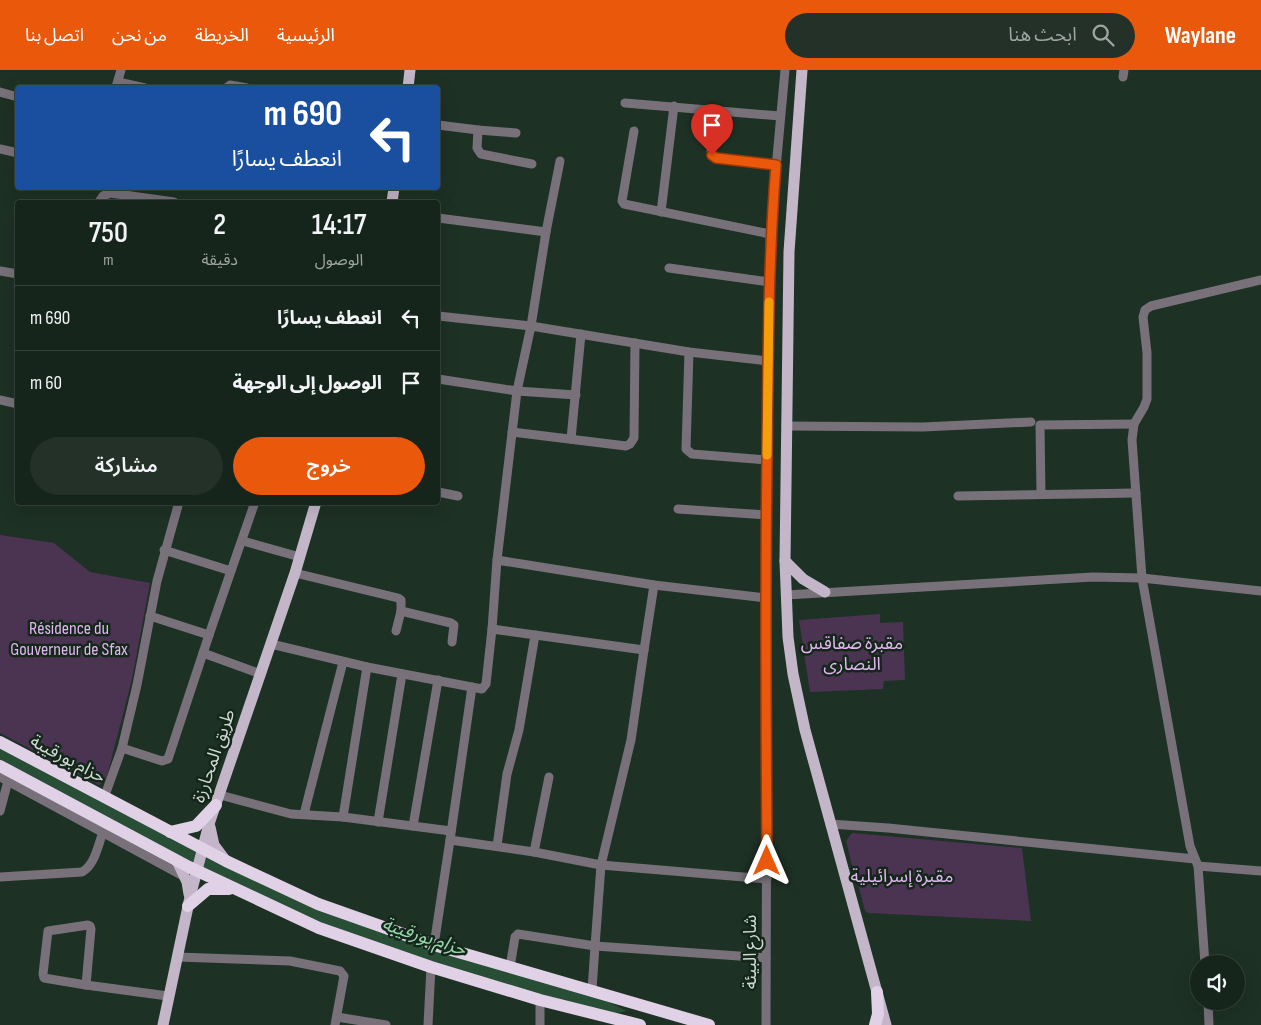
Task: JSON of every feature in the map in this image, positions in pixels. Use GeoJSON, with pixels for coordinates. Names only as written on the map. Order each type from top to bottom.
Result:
{"type":"FeatureCollection","features":[{"type":"Feature","properties":{"kind":"highway","name":"حزام بورقيبة"},"geometry":{"type":"LineString","coordinates":[[0,742],[203,851],[318,904],[434,945],[709,1025]]}},
{"type":"Feature","properties":{"kind":"highway"},"geometry":{"type":"LineString","coordinates":[[0,766],[177,861],[193,872],[319,928],[431,967],[540,1000],[632,1024]]}},
{"type":"Feature","properties":{"kind":"highway"},"geometry":{"type":"LineString","coordinates":[[170,832],[196,826],[218,800]]}},
{"type":"Feature","properties":{"kind":"highway"},"geometry":{"type":"LineString","coordinates":[[189,901],[208,889],[234,889]]}},
{"type":"Feature","properties":{"kind":"highway"},"geometry":{"type":"LineString","coordinates":[[875,1025],[878,1014],[877,992]]}},
{"type":"Feature","properties":{"kind":"main road"},"geometry":{"type":"LineString","coordinates":[[408,85],[410,70]]}},
{"type":"Feature","properties":{"kind":"main road"},"geometry":{"type":"LineString","coordinates":[[802,70],[788,252],[785,561],[788,637],[793,674],[805,730],[886,1025]]}},
{"type":"Feature","properties":{"kind":"main road","name":"طريق المحارزة"},"geometry":{"type":"LineString","coordinates":[[163,1025],[189,901],[193,872],[203,851],[209,824],[295,573],[315,505]]}},
{"type":"Feature","properties":{"kind":"main road"},"geometry":{"type":"LineString","coordinates":[[785,561],[802,579],[826,592]]}},
{"type":"Feature","properties":{"kind":"main road"},"geometry":{"type":"LineString","coordinates":[[209,824],[214,845],[226,861]]}},
{"type":"Feature","properties":{"kind":"street"},"geometry":{"type":"LineString","coordinates":[[117,85],[121,70]]}},
{"type":"Feature","properties":{"kind":"street","name":"شارع البيئة"},"geometry":{"type":"LineString","coordinates":[[766,1025],[766,515],[770,234],[785,70]]}},
{"type":"Feature","properties":{"kind":"street"},"geometry":{"type":"LineString","coordinates":[[0,92],[15,96]]}},
{"type":"Feature","properties":{"kind":"street"},"geometry":{"type":"LineString","coordinates":[[625,103],[780,116]]}},
{"type":"Feature","properties":{"kind":"street"},"geometry":{"type":"LineString","coordinates":[[661,212],[674,106]]}},
{"type":"Feature","properties":{"kind":"street"},"geometry":{"type":"LineString","coordinates":[[715,110],[712,155],[716,158],[776,165]]}},
{"type":"Feature","properties":{"kind":"street"},"geometry":{"type":"LineString","coordinates":[[440,125],[516,133]]}},
{"type":"Feature","properties":{"kind":"street"},"geometry":{"type":"LineString","coordinates":[[478,130],[476,148],[481,154],[532,164]]}},
{"type":"Feature","properties":{"kind":"street"},"geometry":{"type":"LineString","coordinates":[[634,131],[622,201],[624,204],[770,234]]}},
{"type":"Feature","properties":{"kind":"street"},"geometry":{"type":"LineString","coordinates":[[0,149],[15,152]]}},
{"type":"Feature","properties":{"kind":"street"},"geometry":{"type":"LineString","coordinates":[[271,644],[367,667],[482,689],[485,687],[517,390],[531,326],[560,161]]}},
{"type":"Feature","properties":{"kind":"street"},"geometry":{"type":"LineString","coordinates":[[100,200],[103,196],[110,193],[160,200]]}},
{"type":"Feature","properties":{"kind":"street"},"geometry":{"type":"LineString","coordinates":[[440,218],[546,232]]}},
{"type":"Feature","properties":{"kind":"street"},"geometry":{"type":"LineString","coordinates":[[669,268],[770,282]]}},
{"type":"Feature","properties":{"kind":"street"},"geometry":{"type":"LineString","coordinates":[[0,271],[15,274]]}},
{"type":"Feature","properties":{"kind":"street"},"geometry":{"type":"LineString","coordinates":[[1204,955],[1196,862],[1188,837],[1142,578],[1132,440],[1134,424],[1147,399],[1148,353],[1143,317],[1145,310],[1151,306],[1261,280]]}},
{"type":"Feature","properties":{"kind":"street"},"geometry":{"type":"LineString","coordinates":[[440,316],[531,326],[689,352],[768,361]]}},
{"type":"Feature","properties":{"kind":"street"},"geometry":{"type":"LineString","coordinates":[[571,439],[582,334]]}},
{"type":"Feature","properties":{"kind":"street"},"geometry":{"type":"LineString","coordinates":[[512,432],[626,446],[630,444],[634,438],[635,343]]}},
{"type":"Feature","properties":{"kind":"street"},"geometry":{"type":"LineString","coordinates":[[689,352],[686,449],[692,454],[767,460]]}},
{"type":"Feature","properties":{"kind":"street"},"geometry":{"type":"LineString","coordinates":[[440,379],[517,390],[576,395]]}},
{"type":"Feature","properties":{"kind":"street"},"geometry":{"type":"LineString","coordinates":[[0,400],[15,403]]}},
{"type":"Feature","properties":{"kind":"street"},"geometry":{"type":"LineString","coordinates":[[786,426],[923,427],[1031,422]]}},
{"type":"Feature","properties":{"kind":"street"},"geometry":{"type":"LineString","coordinates":[[1041,494],[1040,425],[1134,424]]}},
{"type":"Feature","properties":{"kind":"street"},"geometry":{"type":"LineString","coordinates":[[440,492],[458,496]]}},
{"type":"Feature","properties":{"kind":"street"},"geometry":{"type":"LineString","coordinates":[[958,496],[1136,493]]}},
{"type":"Feature","properties":{"kind":"street"},"geometry":{"type":"LineString","coordinates":[[104,798],[122,748],[137,685],[164,550],[178,505]]}},
{"type":"Feature","properties":{"kind":"street"},"geometry":{"type":"LineString","coordinates":[[122,748],[162,761],[168,759],[254,505]]}},
{"type":"Feature","properties":{"kind":"street"},"geometry":{"type":"LineString","coordinates":[[678,509],[766,515]]}},
{"type":"Feature","properties":{"kind":"street"},"geometry":{"type":"LineString","coordinates":[[243,540],[300,557]]}},
{"type":"Feature","properties":{"kind":"street"},"geometry":{"type":"LineString","coordinates":[[164,550],[232,571]]}},
{"type":"Feature","properties":{"kind":"street"},"geometry":{"type":"LineString","coordinates":[[498,560],[654,585],[766,598]]}},
{"type":"Feature","properties":{"kind":"street"},"geometry":{"type":"LineString","coordinates":[[295,573],[398,598],[401,600],[401,611],[396,632]]}},
{"type":"Feature","properties":{"kind":"street"},"geometry":{"type":"LineString","coordinates":[[786,595],[1093,577],[1142,578],[1261,591]]}},
{"type":"Feature","properties":{"kind":"street"},"geometry":{"type":"LineString","coordinates":[[592,990],[601,865],[631,740],[654,585]]}},
{"type":"Feature","properties":{"kind":"street"},"geometry":{"type":"LineString","coordinates":[[401,611],[451,623],[455,628],[452,642]]}},
{"type":"Feature","properties":{"kind":"street"},"geometry":{"type":"LineString","coordinates":[[150,616],[209,635]]}},
{"type":"Feature","properties":{"kind":"street"},"geometry":{"type":"LineString","coordinates":[[492,629],[644,650]]}},
{"type":"Feature","properties":{"kind":"street"},"geometry":{"type":"LineString","coordinates":[[497,846],[507,774],[519,730],[535,635]]}},
{"type":"Feature","properties":{"kind":"street"},"geometry":{"type":"LineString","coordinates":[[203,653],[261,674]]}},
{"type":"Feature","properties":{"kind":"street"},"geometry":{"type":"LineString","coordinates":[[304,814],[343,662]]}},
{"type":"Feature","properties":{"kind":"street"},"geometry":{"type":"LineString","coordinates":[[343,817],[367,667]]}},
{"type":"Feature","properties":{"kind":"street"},"geometry":{"type":"LineString","coordinates":[[378,822],[402,674]]}},
{"type":"Feature","properties":{"kind":"street"},"geometry":{"type":"LineString","coordinates":[[414,826],[438,680]]}},
{"type":"Feature","properties":{"kind":"street"},"geometry":{"type":"LineString","coordinates":[[434,945],[472,687]]}},
{"type":"Feature","properties":{"kind":"street"},"geometry":{"type":"LineString","coordinates":[[534,852],[550,777]]}},
{"type":"Feature","properties":{"kind":"street"},"geometry":{"type":"LineString","coordinates":[[0,811],[4,779],[103,832],[193,872]]}},
{"type":"Feature","properties":{"kind":"street"},"geometry":{"type":"LineString","coordinates":[[218,800],[292,814],[343,817],[414,826],[497,846],[601,865],[767,879]]}},
{"type":"Feature","properties":{"kind":"street"},"geometry":{"type":"LineString","coordinates":[[830,824],[888,828],[1261,871]]}},
{"type":"Feature","properties":{"kind":"street"},"geometry":{"type":"LineString","coordinates":[[0,878],[82,872],[88,869],[92,863],[103,832]]}},
{"type":"Feature","properties":{"kind":"street"},"geometry":{"type":"LineString","coordinates":[[86,985],[90,926],[49,930],[47,934],[44,978],[86,985],[168,996]]}},
{"type":"Feature","properties":{"kind":"street"},"geometry":{"type":"LineString","coordinates":[[510,967],[518,934],[596,946],[766,958]]}},
{"type":"Feature","properties":{"kind":"street"},"geometry":{"type":"LineString","coordinates":[[177,957],[298,962],[340,971],[344,976],[336,1021],[386,1025]]}},
{"type":"Feature","properties":{"kind":"street"},"geometry":{"type":"LineString","coordinates":[[428,1025],[431,967]]}},
{"type":"Feature","properties":{"kind":"street"},"geometry":{"type":"LineString","coordinates":[[540,1000],[540,1025]]}},
{"type":"Feature","properties":{"kind":"street"},"geometry":{"type":"LineString","coordinates":[[1208,1010],[1209,1025]]}},
{"type":"Feature","properties":{"kind":"green space","name":"Résidence du Gouverneur de Sfax"},"geometry":{"type":"Polygon","coordinates":[[[0,535],[54,543],[90,572],[150,583],[132,679],[106,780],[99,785],[0,733],[0,535]]]}},
{"type":"Feature","properties":{"kind":"green space","name":"مقبرة صفاقس النصارى"},"geometry":{"type":"Polygon","coordinates":[[[880,614],[880,623],[903,622],[905,680],[884,681],[883,689],[810,692],[799,620],[880,614]]]}},
{"type":"Feature","properties":{"kind":"green space","name":"مقبرة إسرائيلية"},"geometry":{"type":"Polygon","coordinates":[[[852,833],[1022,848],[1031,921],[868,913],[865,911],[856,877],[857,874],[852,865],[846,841],[852,833]]]}},
{"type":"Feature","properties":{"kind":"water"},"geometry":{"type":"Polygon","coordinates":[[[0,746],[196,851],[193,863],[0,762],[0,746]]]}},
{"type":"Feature","properties":{"kind":"water"},"geometry":{"type":"Polygon","coordinates":[[[206,857],[600,998],[627,1011],[613,1014],[523,991],[354,937],[203,869],[206,857]]]}},
{"type":"Feature","properties":{"kind":"slow traffic"},"geometry":{"type":"LineString","coordinates":[[767,455],[769,302]]}},
{"type":"Feature","properties":{"kind":"route"},"geometry":{"type":"LineString","coordinates":[[712,155],[716,158],[776,165],[770,234],[768,361],[766,565],[767,861]]}}]}
